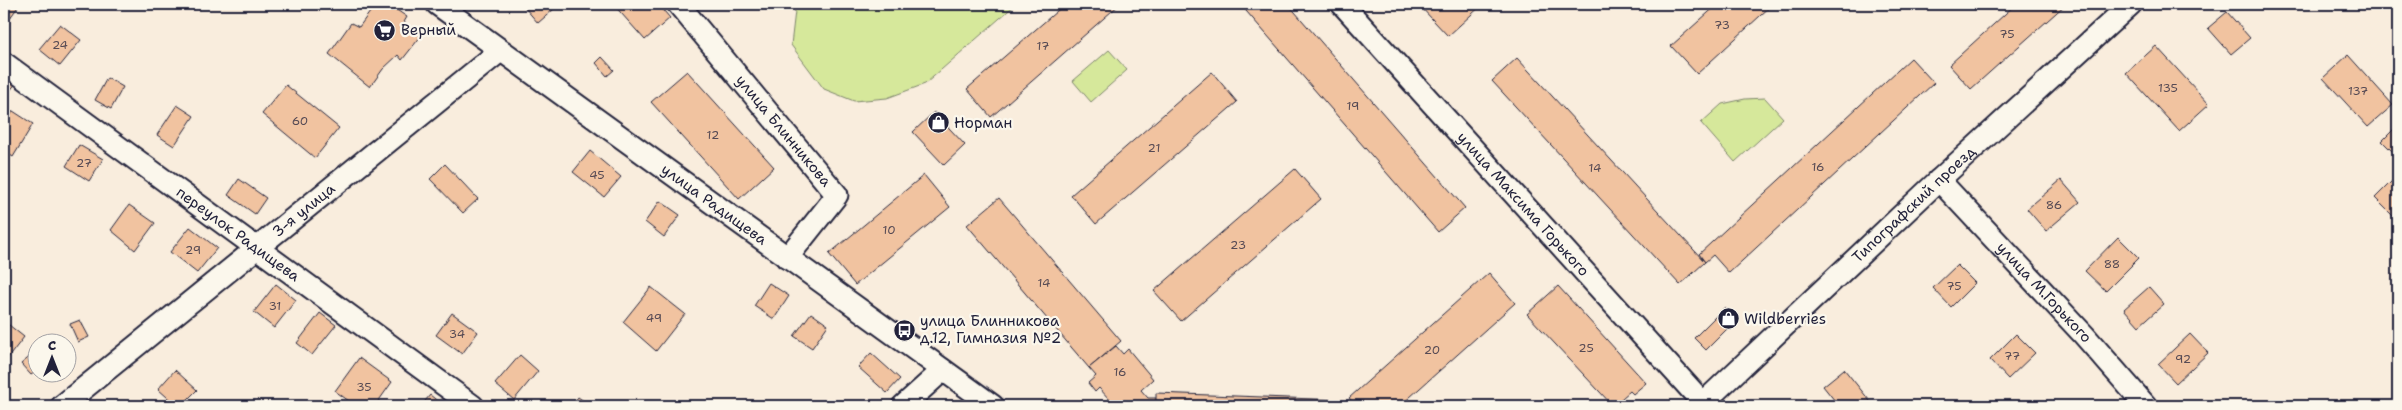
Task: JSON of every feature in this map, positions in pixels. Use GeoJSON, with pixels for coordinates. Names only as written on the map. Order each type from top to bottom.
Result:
{"type":"FeatureCollection","features":[{"type":"Feature","properties":{"kind":"street","name":"улица Радищева"},"geometry":{"type":"LineString","coordinates":[[437,4],[993,406]]}},
{"type":"Feature","properties":{"kind":"street","name":"улица Блинникова"},"geometry":{"type":"LineString","coordinates":[[678,4],[837,194],[787,258]]}},
{"type":"Feature","properties":{"kind":"street","name":"улица Максима Горького"},"geometry":{"type":"LineString","coordinates":[[1342,4],[1702,405]]}},
{"type":"Feature","properties":{"kind":"street","name":"Типографский проезд"},"geometry":{"type":"LineString","coordinates":[[1702,405],[1939,180],[2131,4]]}},
{"type":"Feature","properties":{"kind":"street","name":"3-я улица"},"geometry":{"type":"LineString","coordinates":[[62,406],[500,51]]}},
{"type":"Feature","properties":{"kind":"street","name":"переулок Радищева"},"geometry":{"type":"LineString","coordinates":[[4,63],[473,406]]}},
{"type":"Feature","properties":{"kind":"street","name":"улица М.Горького"},"geometry":{"type":"LineString","coordinates":[[1939,180],[2084,335],[2146,406]]}},
{"type":"Feature","properties":{"kind":"street"},"geometry":{"type":"LineString","coordinates":[[903,406],[943,370]]}},
{"type":"Feature","properties":{"kind":"green space"},"geometry":{"type":"Polygon","coordinates":[[[788,4],[1016,4],[925,84],[887,98],[854,101],[824,89],[791,45],[795,11],[788,4]]]}},
{"type":"Feature","properties":{"kind":"green space"},"geometry":{"type":"Polygon","coordinates":[[[1109,50],[1127,70],[1091,102],[1073,81],[1109,50]]]}},
{"type":"Feature","properties":{"kind":"green space"},"geometry":{"type":"Polygon","coordinates":[[[1765,98],[1783,118],[1735,162],[1701,123],[1722,104],[1745,99],[1765,98]]]}},
{"type":"Feature","properties":{"kind":"building"},"geometry":{"type":"Polygon","coordinates":[[[4,4],[20,4],[7,22],[4,20],[4,4]]]}},
{"type":"Feature","properties":{"kind":"building"},"geometry":{"type":"Polygon","coordinates":[[[376,4],[388,4],[407,17],[404,22],[421,36],[402,60],[398,55],[383,69],[370,87],[329,54],[351,23],[359,27],[376,4]]]}},
{"type":"Feature","properties":{"kind":"building"},"geometry":{"type":"Polygon","coordinates":[[[529,4],[549,4],[554,9],[538,23],[525,8],[529,4]]]}},
{"type":"Feature","properties":{"kind":"building"},"geometry":{"type":"Polygon","coordinates":[[[613,4],[658,4],[670,18],[645,40],[613,4]]]}},
{"type":"Feature","properties":{"kind":"building"},"geometry":{"type":"Polygon","coordinates":[[[1065,4],[1120,4],[991,117],[967,89],[1065,4]]]}},
{"type":"Feature","properties":{"kind":"building"},"geometry":{"type":"Polygon","coordinates":[[[1240,4],[1288,4],[1465,208],[1438,232],[1240,4]]]}},
{"type":"Feature","properties":{"kind":"building"},"geometry":{"type":"Polygon","coordinates":[[[1418,4],[1483,4],[1448,36],[1418,4]]]}},
{"type":"Feature","properties":{"kind":"building"},"geometry":{"type":"Polygon","coordinates":[[[1718,4],[1773,4],[1697,74],[1671,46],[1718,4]]]}},
{"type":"Feature","properties":{"kind":"building"},"geometry":{"type":"Polygon","coordinates":[[[2016,4],[2066,4],[1971,89],[1949,65],[2016,4]]]}},
{"type":"Feature","properties":{"kind":"building"},"geometry":{"type":"Polygon","coordinates":[[[2227,12],[2250,38],[2231,54],[2208,28],[2227,12]]]}},
{"type":"Feature","properties":{"kind":"building"},"geometry":{"type":"Polygon","coordinates":[[[60,24],[81,40],[60,66],[39,49],[60,24]]]}},
{"type":"Feature","properties":{"kind":"building"},"geometry":{"type":"Polygon","coordinates":[[[2156,46],[2209,104],[2179,131],[2126,73],[2156,46]]]}},
{"type":"Feature","properties":{"kind":"building"},"geometry":{"type":"Polygon","coordinates":[[[2348,55],[2393,105],[2368,127],[2323,78],[2348,55]]]}},
{"type":"Feature","properties":{"kind":"building"},"geometry":{"type":"Polygon","coordinates":[[[602,57],[614,70],[607,76],[596,63],[602,57]]]}},
{"type":"Feature","properties":{"kind":"building"},"geometry":{"type":"Polygon","coordinates":[[[1517,58],[1705,262],[1680,285],[1492,81],[1517,58]]]}},
{"type":"Feature","properties":{"kind":"building"},"geometry":{"type":"Polygon","coordinates":[[[1911,58],[1934,83],[1729,273],[1713,255],[1705,262],[1699,254],[1911,58]]]}},
{"type":"Feature","properties":{"kind":"building"},"geometry":{"type":"Polygon","coordinates":[[[687,71],[774,167],[739,199],[651,102],[687,71]]]}},
{"type":"Feature","properties":{"kind":"building"},"geometry":{"type":"Polygon","coordinates":[[[4,72],[17,82],[4,98],[4,72]]]}},
{"type":"Feature","properties":{"kind":"building"},"geometry":{"type":"Polygon","coordinates":[[[1212,72],[1237,102],[1096,224],[1071,195],[1212,72]]]}},
{"type":"Feature","properties":{"kind":"building"},"geometry":{"type":"Polygon","coordinates":[[[107,78],[123,87],[111,109],[95,100],[107,78]]]}},
{"type":"Feature","properties":{"kind":"building"},"geometry":{"type":"Polygon","coordinates":[[[286,85],[339,128],[315,158],[262,114],[286,85]]]}},
{"type":"Feature","properties":{"kind":"building"},"geometry":{"type":"Polygon","coordinates":[[[177,105],[194,116],[174,146],[157,135],[177,105]]]}},
{"type":"Feature","properties":{"kind":"building"},"geometry":{"type":"Polygon","coordinates":[[[13,111],[33,124],[13,157],[4,151],[4,126],[13,111]]]}},
{"type":"Feature","properties":{"kind":"building"},"geometry":{"type":"Polygon","coordinates":[[[934,112],[965,145],[944,165],[913,132],[934,112]]]}},
{"type":"Feature","properties":{"kind":"building"},"geometry":{"type":"Polygon","coordinates":[[[2398,125],[2398,155],[2397,156],[2382,141],[2398,125]]]}},
{"type":"Feature","properties":{"kind":"building"},"geometry":{"type":"Polygon","coordinates":[[[79,145],[103,159],[89,181],[66,166],[79,145]]]}},
{"type":"Feature","properties":{"kind":"building"},"geometry":{"type":"Polygon","coordinates":[[[590,151],[621,177],[604,197],[573,172],[590,151]]]}},
{"type":"Feature","properties":{"kind":"building"},"geometry":{"type":"Polygon","coordinates":[[[445,164],[478,199],[463,213],[430,179],[445,164]]]}},
{"type":"Feature","properties":{"kind":"building"},"geometry":{"type":"Polygon","coordinates":[[[1295,169],[1321,199],[1181,321],[1154,291],[1295,169]]]}},
{"type":"Feature","properties":{"kind":"building"},"geometry":{"type":"Polygon","coordinates":[[[924,175],[950,207],[855,285],[829,254],[924,175]]]}},
{"type":"Feature","properties":{"kind":"building"},"geometry":{"type":"Polygon","coordinates":[[[2395,178],[2398,182],[2398,221],[2375,198],[2395,178]]]}},
{"type":"Feature","properties":{"kind":"building"},"geometry":{"type":"Polygon","coordinates":[[[239,179],[266,198],[255,214],[228,195],[239,179]]]}},
{"type":"Feature","properties":{"kind":"building"},"geometry":{"type":"Polygon","coordinates":[[[2061,180],[2080,202],[2046,231],[2027,209],[2061,180]]]}},
{"type":"Feature","properties":{"kind":"building"},"geometry":{"type":"Polygon","coordinates":[[[999,198],[1121,341],[1089,368],[967,225],[999,198]]]}},
{"type":"Feature","properties":{"kind":"building"},"geometry":{"type":"Polygon","coordinates":[[[660,201],[680,215],[664,237],[645,222],[660,201]]]}},
{"type":"Feature","properties":{"kind":"building"},"geometry":{"type":"Polygon","coordinates":[[[129,205],[155,223],[135,250],[111,230],[129,205]]]}},
{"type":"Feature","properties":{"kind":"building"},"geometry":{"type":"Polygon","coordinates":[[[190,227],[217,248],[197,273],[170,252],[190,227]]]}},
{"type":"Feature","properties":{"kind":"building"},"geometry":{"type":"Polygon","coordinates":[[[2118,237],[2139,258],[2106,291],[2085,271],[2118,237]]]}},
{"type":"Feature","properties":{"kind":"building"},"geometry":{"type":"Polygon","coordinates":[[[1957,265],[1975,283],[1951,307],[1933,288],[1957,265]]]}},
{"type":"Feature","properties":{"kind":"building"},"geometry":{"type":"Polygon","coordinates":[[[1489,273],[1515,303],[1400,406],[1357,406],[1349,398],[1489,273]]]}},
{"type":"Feature","properties":{"kind":"building"},"geometry":{"type":"Polygon","coordinates":[[[769,283],[789,296],[774,319],[754,306],[769,283]]]}},
{"type":"Feature","properties":{"kind":"building"},"geometry":{"type":"Polygon","coordinates":[[[276,284],[296,300],[274,328],[254,312],[276,284]]]}},
{"type":"Feature","properties":{"kind":"building"},"geometry":{"type":"Polygon","coordinates":[[[1558,286],[1646,383],[1633,394],[1630,391],[1613,406],[1527,314],[1558,286]]]}},
{"type":"Feature","properties":{"kind":"building"},"geometry":{"type":"Polygon","coordinates":[[[651,287],[685,314],[656,351],[623,322],[651,287]]]}},
{"type":"Feature","properties":{"kind":"building"},"geometry":{"type":"Polygon","coordinates":[[[2149,287],[2164,304],[2139,326],[2124,309],[2149,287]]]}},
{"type":"Feature","properties":{"kind":"building"},"geometry":{"type":"Polygon","coordinates":[[[1725,307],[1737,319],[1706,350],[1694,338],[1725,307]]]}},
{"type":"Feature","properties":{"kind":"building"},"geometry":{"type":"Polygon","coordinates":[[[320,313],[336,325],[312,355],[297,343],[320,313]]]}},
{"type":"Feature","properties":{"kind":"building"},"geometry":{"type":"Polygon","coordinates":[[[452,313],[478,332],[462,354],[436,335],[452,313]]]}},
{"type":"Feature","properties":{"kind":"building"},"geometry":{"type":"Polygon","coordinates":[[[811,313],[828,325],[812,348],[794,336],[811,313]]]}},
{"type":"Feature","properties":{"kind":"building"},"geometry":{"type":"Polygon","coordinates":[[[80,320],[89,337],[78,342],[78,332],[74,332],[70,324],[80,320]]]}},
{"type":"Feature","properties":{"kind":"building"},"geometry":{"type":"Polygon","coordinates":[[[4,321],[24,337],[4,363],[4,321]]]}},
{"type":"Feature","properties":{"kind":"building"},"geometry":{"type":"Polygon","coordinates":[[[2016,334],[2035,353],[2008,379],[1990,360],[2016,334]]]}},
{"type":"Feature","properties":{"kind":"building"},"geometry":{"type":"Polygon","coordinates":[[[2190,334],[2208,353],[2176,383],[2158,364],[2190,334]]]}},
{"type":"Feature","properties":{"kind":"building"},"geometry":{"type":"Polygon","coordinates":[[[1116,346],[1123,354],[1128,349],[1153,379],[1141,390],[1148,398],[1156,398],[1156,406],[1109,406],[1110,400],[1099,388],[1095,392],[1088,383],[1096,376],[1089,368],[1116,346]]]}},
{"type":"Feature","properties":{"kind":"building"},"geometry":{"type":"Polygon","coordinates":[[[871,353],[900,379],[887,393],[858,367],[871,353]]]}},
{"type":"Feature","properties":{"kind":"building"},"geometry":{"type":"Polygon","coordinates":[[[520,355],[538,371],[514,400],[495,384],[520,355]]]}},
{"type":"Feature","properties":{"kind":"building"},"geometry":{"type":"Polygon","coordinates":[[[28,358],[28,372],[21,364],[28,358]]]}},
{"type":"Feature","properties":{"kind":"building"},"geometry":{"type":"Polygon","coordinates":[[[359,358],[392,382],[375,406],[356,406],[335,391],[359,358]]]}},
{"type":"Feature","properties":{"kind":"building"},"geometry":{"type":"Polygon","coordinates":[[[1844,369],[1874,406],[1839,406],[1823,386],[1844,369]]]}},
{"type":"Feature","properties":{"kind":"building"},"geometry":{"type":"Polygon","coordinates":[[[175,370],[197,390],[181,406],[177,406],[158,389],[175,370]]]}},
{"type":"Feature","properties":{"kind":"building"},"geometry":{"type":"Polygon","coordinates":[[[1156,393],[1341,400],[1341,406],[1156,406],[1156,393]]]}},
{"type":"Feature","properties":{"kind":"building"},"geometry":{"type":"Polygon","coordinates":[[[430,395],[444,406],[421,406],[430,395]]]}},
{"type":"Feature","properties":{"kind":"building"},"geometry":{"type":"Polygon","coordinates":[[[578,397],[591,406],[571,406],[578,397]]]}},
{"type":"Feature","properties":{"kind":"place","name":"Верный"},"geometry":{"type":"Point","coordinates":[385,30]}},
{"type":"Feature","properties":{"kind":"place","name":"Норман"},"geometry":{"type":"Point","coordinates":[938,123]}},
{"type":"Feature","properties":{"kind":"place","name":"Wildberries"},"geometry":{"type":"Point","coordinates":[1728,319]}},
{"type":"Feature","properties":{"kind":"place","name":"улица Блинникова д.12, Гимназия №2"},"geometry":{"type":"Point","coordinates":[904,330]}}]}
